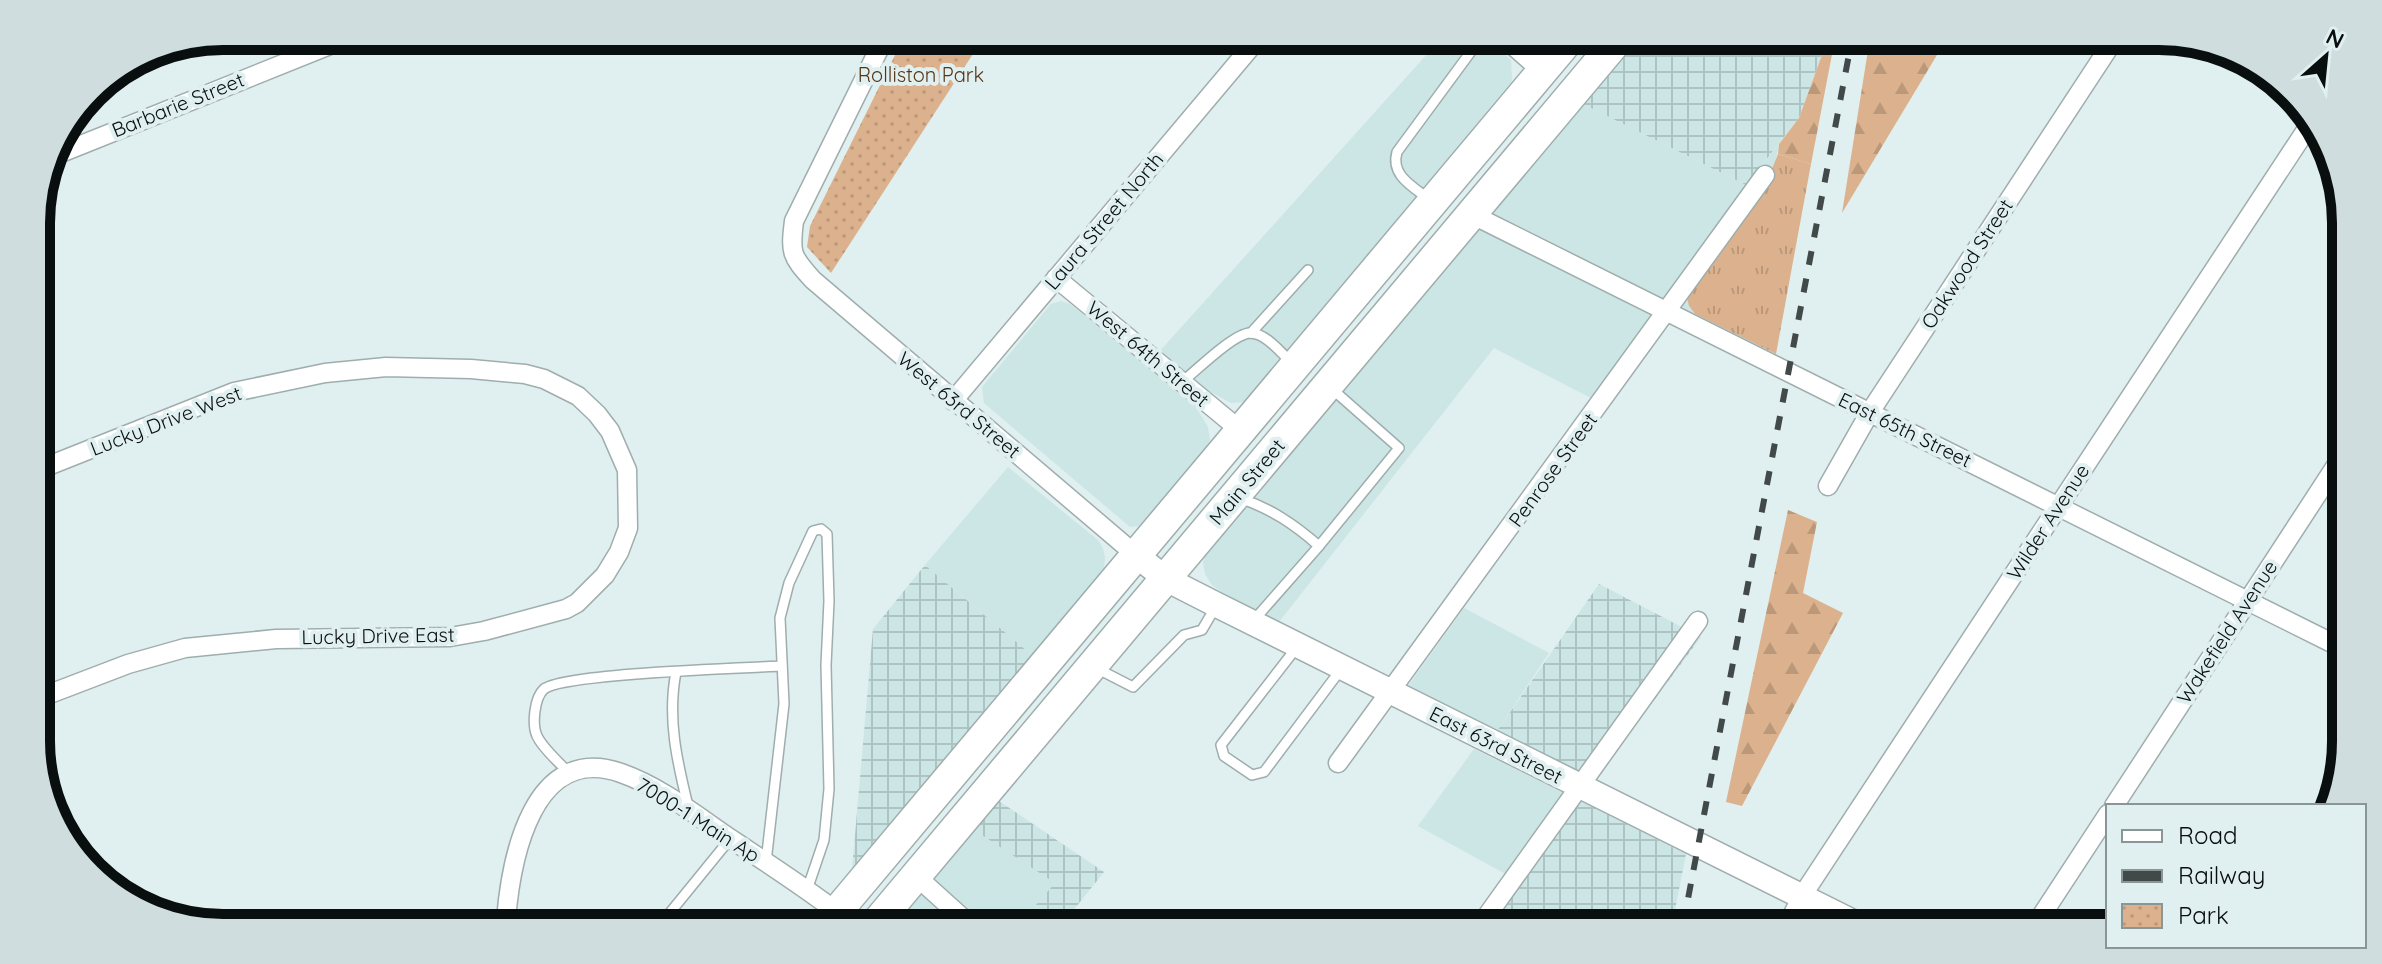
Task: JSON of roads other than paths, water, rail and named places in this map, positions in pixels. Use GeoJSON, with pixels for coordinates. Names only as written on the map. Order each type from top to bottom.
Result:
{"type":"FeatureCollection","features":[{"type":"Feature","properties":{"kind":"main road","name":"Main Street"},"geometry":{"type":"LineString","coordinates":[[835,914],[1560,50]]}},
{"type":"Feature","properties":{"kind":"main road"},"geometry":{"type":"LineString","coordinates":[[1471,214],[1469,201],[1473,187],[1549,93],[1575,50]]}},
{"type":"Feature","properties":{"kind":"main road","name":"Main Street"},"geometry":{"type":"LineString","coordinates":[[884,914],[1609,50]]}},
{"type":"Feature","properties":{"kind":"street","name":"Barbarie Street"},"geometry":{"type":"LineString","coordinates":[[66,151],[318,50]]}},
{"type":"Feature","properties":{"kind":"street","name":"West 63rd Street"},"geometry":{"type":"LineString","coordinates":[[879,50],[794,221],[791,248],[799,264],[813,280],[953,401],[1136,555]]}},
{"type":"Feature","properties":{"kind":"street","name":"Laura Street North"},"geometry":{"type":"LineString","coordinates":[[953,401],[1248,50]]}},
{"type":"Feature","properties":{"kind":"street"},"geometry":{"type":"LineString","coordinates":[[1518,50],[1542,71]]}},
{"type":"Feature","properties":{"kind":"street","name":"Oakwood Street"},"geometry":{"type":"LineString","coordinates":[[1828,486],[1870,412],[2107,50]]}},
{"type":"Feature","properties":{"kind":"street","name":"Wilder Avenue"},"geometry":{"type":"LineString","coordinates":[[1793,914],[2305,131]]}},
{"type":"Feature","properties":{"kind":"street","name":"Penrose Street"},"geometry":{"type":"LineString","coordinates":[[1338,763],[1765,175]]}},
{"type":"Feature","properties":{"kind":"street","name":"East 65th Street"},"geometry":{"type":"LineString","coordinates":[[1471,214],[2332,643]]}},
{"type":"Feature","properties":{"kind":"street","name":"West 64th Street"},"geometry":{"type":"LineString","coordinates":[[1056,278],[1240,430]]}},
{"type":"Feature","properties":{"kind":"street","name":"Lucky Drive West"},"geometry":{"type":"LineString","coordinates":[[50,465],[234,392],[325,373],[386,367],[471,369],[544,379],[578,396],[610,431]]}},
{"type":"Feature","properties":{"kind":"street","name":"Lucky Drive East"},"geometry":{"type":"LineString","coordinates":[[50,694],[128,664],[185,648],[276,639],[450,637],[566,609],[577,603],[605,575],[619,552],[628,528],[627,470],[610,431]]}},
{"type":"Feature","properties":{"kind":"street","name":"Wakefield Avenue"},"geometry":{"type":"LineString","coordinates":[[2115,804],[2332,472]]}},
{"type":"Feature","properties":{"kind":"street","name":"East 63rd Street"},"geometry":{"type":"LineString","coordinates":[[1136,555],[1166,579],[1837,914]]}},
{"type":"Feature","properties":{"kind":"street"},"geometry":{"type":"LineString","coordinates":[[1488,914],[1698,621]]}},
{"type":"Feature","properties":{"kind":"street","name":"7000-1 Main Ap"},"geometry":{"type":"LineString","coordinates":[[569,773],[589,769],[622,773],[688,810],[766,862],[807,890],[831,914]]}},
{"type":"Feature","properties":{"kind":"street"},"geometry":{"type":"LineString","coordinates":[[507,914],[519,844],[531,811],[541,794],[569,773]]}},
{"type":"Feature","properties":{"kind":"street"},"geometry":{"type":"LineString","coordinates":[[2043,914],[2106,817]]}},
{"type":"Feature","properties":{"kind":"street"},"geometry":{"type":"LineString","coordinates":[[916,876],[953,914]]}},
{"type":"Feature","properties":{"kind":"lane"},"geometry":{"type":"LineString","coordinates":[[1432,202],[1398,174],[1395,161],[1397,152],[1472,50]]}},
{"type":"Feature","properties":{"kind":"lane"},"geometry":{"type":"LineString","coordinates":[[1182,382],[1237,337],[1251,333],[1308,270]]}},
{"type":"Feature","properties":{"kind":"lane"},"geometry":{"type":"LineString","coordinates":[[1251,333],[1272,344],[1294,365]]}},
{"type":"Feature","properties":{"kind":"lane"},"geometry":{"type":"LineString","coordinates":[[1252,623],[1399,448],[1328,386]]}},
{"type":"Feature","properties":{"kind":"lane"},"geometry":{"type":"LineString","coordinates":[[1235,497],[1261,505],[1296,526],[1319,546]]}},
{"type":"Feature","properties":{"kind":"lane"},"geometry":{"type":"LineString","coordinates":[[766,862],[784,704],[780,618],[789,583],[813,531],[821,529],[827,534],[828,542],[826,665],[829,789],[824,840],[807,890]]}},
{"type":"Feature","properties":{"kind":"lane"},"geometry":{"type":"LineString","coordinates":[[1093,667],[1133,687],[1184,635],[1202,630],[1217,605]]}},
{"type":"Feature","properties":{"kind":"lane"},"geometry":{"type":"LineString","coordinates":[[1298,646],[1221,745],[1224,756],[1252,775],[1264,772],[1342,668]]}},
{"type":"Feature","properties":{"kind":"lane"},"geometry":{"type":"LineString","coordinates":[[569,773],[537,735],[536,704],[544,689],[574,681],[782,666]]}},
{"type":"Feature","properties":{"kind":"lane"},"geometry":{"type":"LineString","coordinates":[[676,672],[671,695],[672,729],[688,810]]}},
{"type":"Feature","properties":{"kind":"lane"},"geometry":{"type":"LineString","coordinates":[[669,914],[730,839]]}},
{"type":"Feature","properties":{"kind":"railway"},"geometry":{"type":"LineString","coordinates":[[1685,914],[1850,50]]}},
{"type":"Feature","properties":{"kind":"park label","name":"Rolliston Park"},"geometry":{"type":"Point","coordinates":[921,75]}}]}
